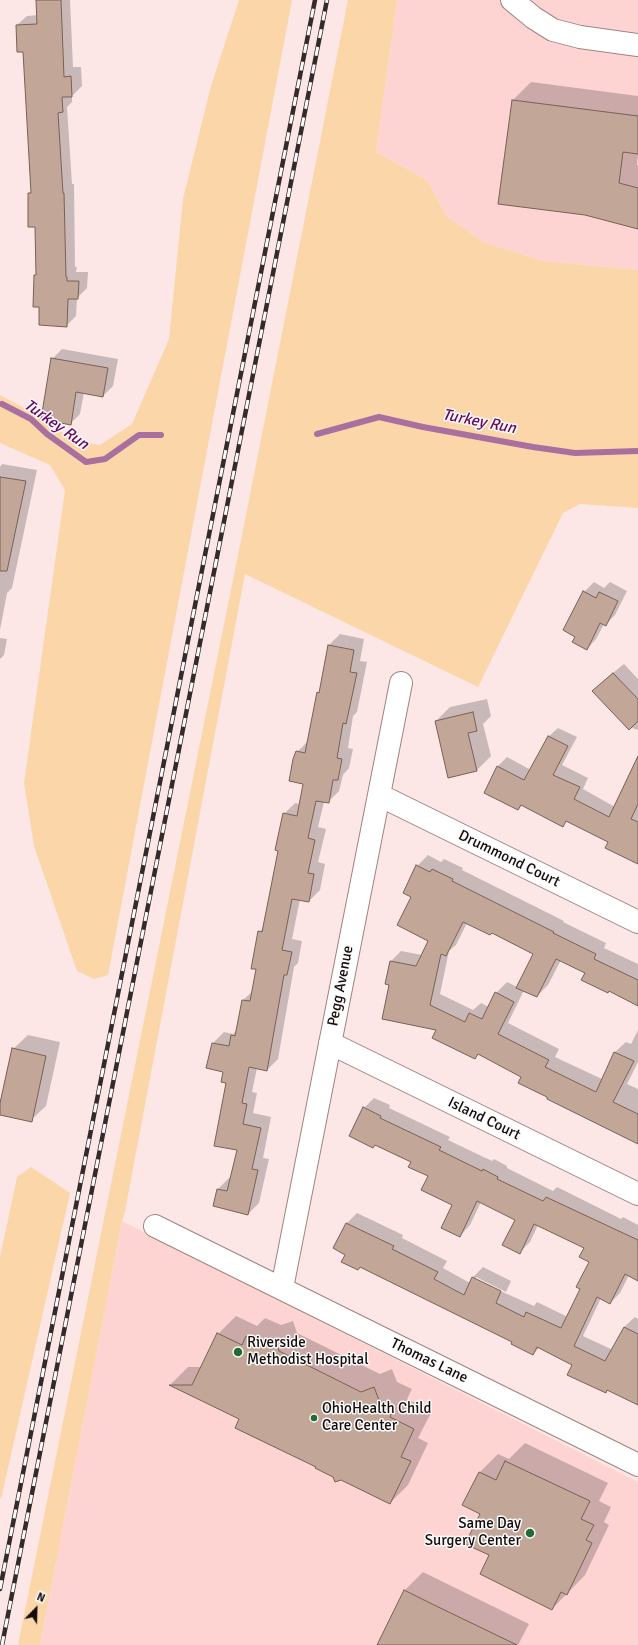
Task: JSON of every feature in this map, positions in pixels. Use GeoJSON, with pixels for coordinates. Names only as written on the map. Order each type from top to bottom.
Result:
{"type":"FeatureCollection","features":[{"type":"Feature","properties":{"kind":"street"},"geometry":{"type":"LineString","coordinates":[[512,0],[534,18],[553,30],[580,37],[638,45]]}},
{"type":"Feature","properties":{"kind":"street","name":"Pegg Avenue"},"geometry":{"type":"LineString","coordinates":[[282,1288],[401,683]]}},
{"type":"Feature","properties":{"kind":"street","name":"Drummond Court"},"geometry":{"type":"LineString","coordinates":[[379,795],[638,922]]}},
{"type":"Feature","properties":{"kind":"street","name":"Island Court"},"geometry":{"type":"LineString","coordinates":[[330,1043],[638,1194]]}},
{"type":"Feature","properties":{"kind":"street","name":"Thomas Lane"},"geometry":{"type":"LineString","coordinates":[[156,1226],[638,1465]]}},
{"type":"Feature","properties":{"kind":"shaded area"},"geometry":{"type":"Polygon","coordinates":[[[239,0],[292,0],[108,975],[94,979],[77,971],[34,846],[24,783],[65,490],[50,465],[0,443],[0,395],[26,409],[75,441],[100,445],[132,424],[169,339],[183,199],[211,86],[239,0]]]}},
{"type":"Feature","properties":{"kind":"shaded area"},"geometry":{"type":"Polygon","coordinates":[[[348,0],[397,0],[376,152],[427,180],[447,217],[485,243],[543,261],[638,270],[638,508],[580,504],[563,513],[478,687],[245,574],[125,1211],[40,1645],[18,1645],[241,540],[348,0]]]}},
{"type":"Feature","properties":{"kind":"shaded area"},"geometry":{"type":"Polygon","coordinates":[[[397,0],[638,0],[638,270],[543,261],[485,243],[447,217],[427,180],[376,152],[397,0]]]}},
{"type":"Feature","properties":{"kind":"shaded area"},"geometry":{"type":"Polygon","coordinates":[[[31,1167],[70,1193],[1,1499],[0,1257],[17,1177],[31,1167]]]}},
{"type":"Feature","properties":{"kind":"shaded area","name":"Riverside Methodist Hospital"},"geometry":{"type":"Polygon","coordinates":[[[122,1221],[638,1482],[638,1645],[40,1645],[122,1221]]]}},
{"type":"Feature","properties":{"kind":"building"},"geometry":{"type":"Polygon","coordinates":[[[36,0],[61,0],[64,77],[71,76],[72,97],[62,97],[63,112],[58,113],[64,193],[66,277],[67,281],[79,281],[78,299],[68,299],[67,327],[39,325],[39,307],[33,307],[34,275],[36,275],[35,227],[28,227],[28,193],[31,193],[23,52],[17,52],[16,25],[37,24],[36,0]]]}},
{"type":"Feature","properties":{"kind":"building"},"geometry":{"type":"Polygon","coordinates":[[[512,100],[638,116],[638,154],[623,152],[619,183],[638,188],[638,229],[585,215],[498,204],[512,100]]]}},
{"type":"Feature","properties":{"kind":"building"},"geometry":{"type":"Polygon","coordinates":[[[51,358],[108,368],[103,397],[76,392],[71,425],[41,419],[51,358]]]}},
{"type":"Feature","properties":{"kind":"building"},"geometry":{"type":"Polygon","coordinates":[[[0,477],[26,481],[7,571],[0,571],[0,477]]]}},
{"type":"Feature","properties":{"kind":"building"},"geometry":{"type":"Polygon","coordinates":[[[583,591],[596,598],[599,592],[618,601],[606,626],[600,623],[587,650],[572,642],[575,637],[563,630],[583,591]]]}},
{"type":"Feature","properties":{"kind":"building"},"geometry":{"type":"Polygon","coordinates":[[[328,645],[354,650],[350,672],[357,673],[346,724],[343,723],[337,758],[342,759],[338,780],[333,780],[329,803],[316,801],[308,838],[315,840],[308,873],[314,874],[309,902],[292,899],[282,950],[292,952],[287,975],[284,975],[267,1071],[249,1067],[242,1103],[247,1104],[243,1124],[261,1128],[252,1169],[258,1170],[248,1215],[213,1206],[217,1189],[227,1191],[237,1150],[214,1146],[226,1083],[221,1082],[223,1072],[206,1068],[212,1043],[229,1046],[231,1035],[235,1036],[242,1000],[250,1001],[256,969],[251,969],[258,931],[262,932],[278,851],[275,850],[283,813],[297,816],[303,784],[289,781],[293,759],[296,751],[305,753],[328,645]]]}},
{"type":"Feature","properties":{"kind":"building"},"geometry":{"type":"Polygon","coordinates":[[[613,673],[638,699],[638,721],[629,730],[592,691],[613,673]]]}},
{"type":"Feature","properties":{"kind":"building"},"geometry":{"type":"Polygon","coordinates":[[[473,712],[477,731],[468,733],[477,771],[448,778],[435,721],[473,712]]]}},
{"type":"Feature","properties":{"kind":"building"},"geometry":{"type":"Polygon","coordinates":[[[548,736],[568,746],[553,775],[580,787],[574,799],[609,817],[638,756],[638,804],[631,819],[638,822],[638,864],[605,848],[608,842],[566,821],[563,827],[521,805],[518,810],[484,793],[497,766],[524,780],[548,736]]]}},
{"type":"Feature","properties":{"kind":"building"},"geometry":{"type":"Polygon","coordinates":[[[416,865],[430,872],[432,869],[453,879],[452,881],[596,954],[594,959],[638,980],[638,1006],[609,991],[608,993],[581,980],[585,973],[556,959],[537,997],[516,988],[533,954],[492,933],[490,935],[463,922],[446,956],[441,954],[430,1005],[465,1022],[469,1013],[482,1019],[495,992],[514,1002],[498,1034],[549,1060],[545,1067],[596,1092],[614,1052],[634,1061],[613,1102],[638,1114],[638,1144],[518,1083],[521,1077],[478,1054],[475,1059],[432,1038],[436,1030],[382,1019],[389,985],[385,984],[390,961],[416,966],[428,941],[397,925],[411,897],[403,893],[416,865]]]}},
{"type":"Feature","properties":{"kind":"building"},"geometry":{"type":"Polygon","coordinates":[[[12,1048],[46,1056],[32,1122],[0,1115],[0,1103],[12,1048]]]}},
{"type":"Feature","properties":{"kind":"building"},"geometry":{"type":"Polygon","coordinates":[[[363,1107],[381,1116],[380,1118],[441,1147],[439,1150],[482,1171],[483,1169],[498,1177],[497,1179],[543,1201],[546,1197],[638,1240],[638,1281],[625,1274],[610,1304],[597,1297],[574,1346],[605,1361],[624,1327],[638,1334],[638,1405],[607,1390],[606,1393],[567,1375],[572,1365],[537,1347],[533,1355],[511,1344],[512,1342],[360,1267],[358,1270],[341,1262],[345,1255],[333,1248],[346,1223],[394,1246],[392,1249],[438,1272],[434,1279],[464,1295],[472,1277],[501,1291],[496,1303],[524,1317],[526,1312],[561,1328],[580,1289],[576,1287],[589,1262],[579,1257],[584,1248],[534,1224],[520,1254],[502,1245],[515,1220],[477,1201],[460,1237],[441,1228],[452,1205],[421,1190],[428,1176],[408,1167],[411,1162],[375,1145],[373,1148],[349,1136],[363,1107]]]}},
{"type":"Feature","properties":{"kind":"building","name":"OhioHealth Child Care Center"},"geometry":{"type":"Polygon","coordinates":[[[217,1333],[242,1345],[246,1336],[262,1343],[275,1339],[279,1351],[361,1392],[374,1387],[379,1400],[394,1408],[390,1417],[414,1429],[401,1457],[411,1461],[390,1504],[341,1480],[335,1482],[333,1477],[315,1468],[316,1467],[235,1428],[239,1419],[169,1385],[192,1385],[217,1333]]]}},
{"type":"Feature","properties":{"kind":"building","name":"Same Day Surgery Center"},"geometry":{"type":"Polygon","coordinates":[[[505,1461],[590,1501],[581,1519],[594,1525],[586,1540],[592,1543],[567,1595],[561,1592],[552,1610],[480,1574],[489,1555],[465,1544],[480,1514],[462,1505],[479,1472],[496,1480],[505,1461]]]}},
{"type":"Feature","properties":{"kind":"building","name":"Same Day Surgery Center"},"geometry":{"type":"Polygon","coordinates":[[[404,1590],[430,1603],[517,1645],[377,1645],[404,1590]]]}},
{"type":"Feature","properties":{"kind":"waterway","name":"Turkey Run"},"geometry":{"type":"LineString","coordinates":[[2,404],[31,419],[47,434],[86,462],[105,459],[139,435],[161,435]]}},
{"type":"Feature","properties":{"kind":"waterway","name":"Turkey Run"},"geometry":{"type":"LineString","coordinates":[[317,434],[379,417],[423,427],[575,453],[638,451]]}},
{"type":"Feature","properties":{"kind":"railway"},"geometry":{"type":"LineString","coordinates":[[0,1589],[315,0]]}},
{"type":"Feature","properties":{"kind":"railway"},"geometry":{"type":"LineString","coordinates":[[2,1645],[327,0]]}},
{"type":"Feature","properties":{"kind":"place","name":"Riverside Methodist Hospital"},"geometry":{"type":"Point","coordinates":[238,1352]}},
{"type":"Feature","properties":{"kind":"place","name":"OhioHealth Child Care Center"},"geometry":{"type":"Point","coordinates":[314,1418]}},
{"type":"Feature","properties":{"kind":"place","name":"Same Day Surgery Center"},"geometry":{"type":"Point","coordinates":[530,1533]}}]}
